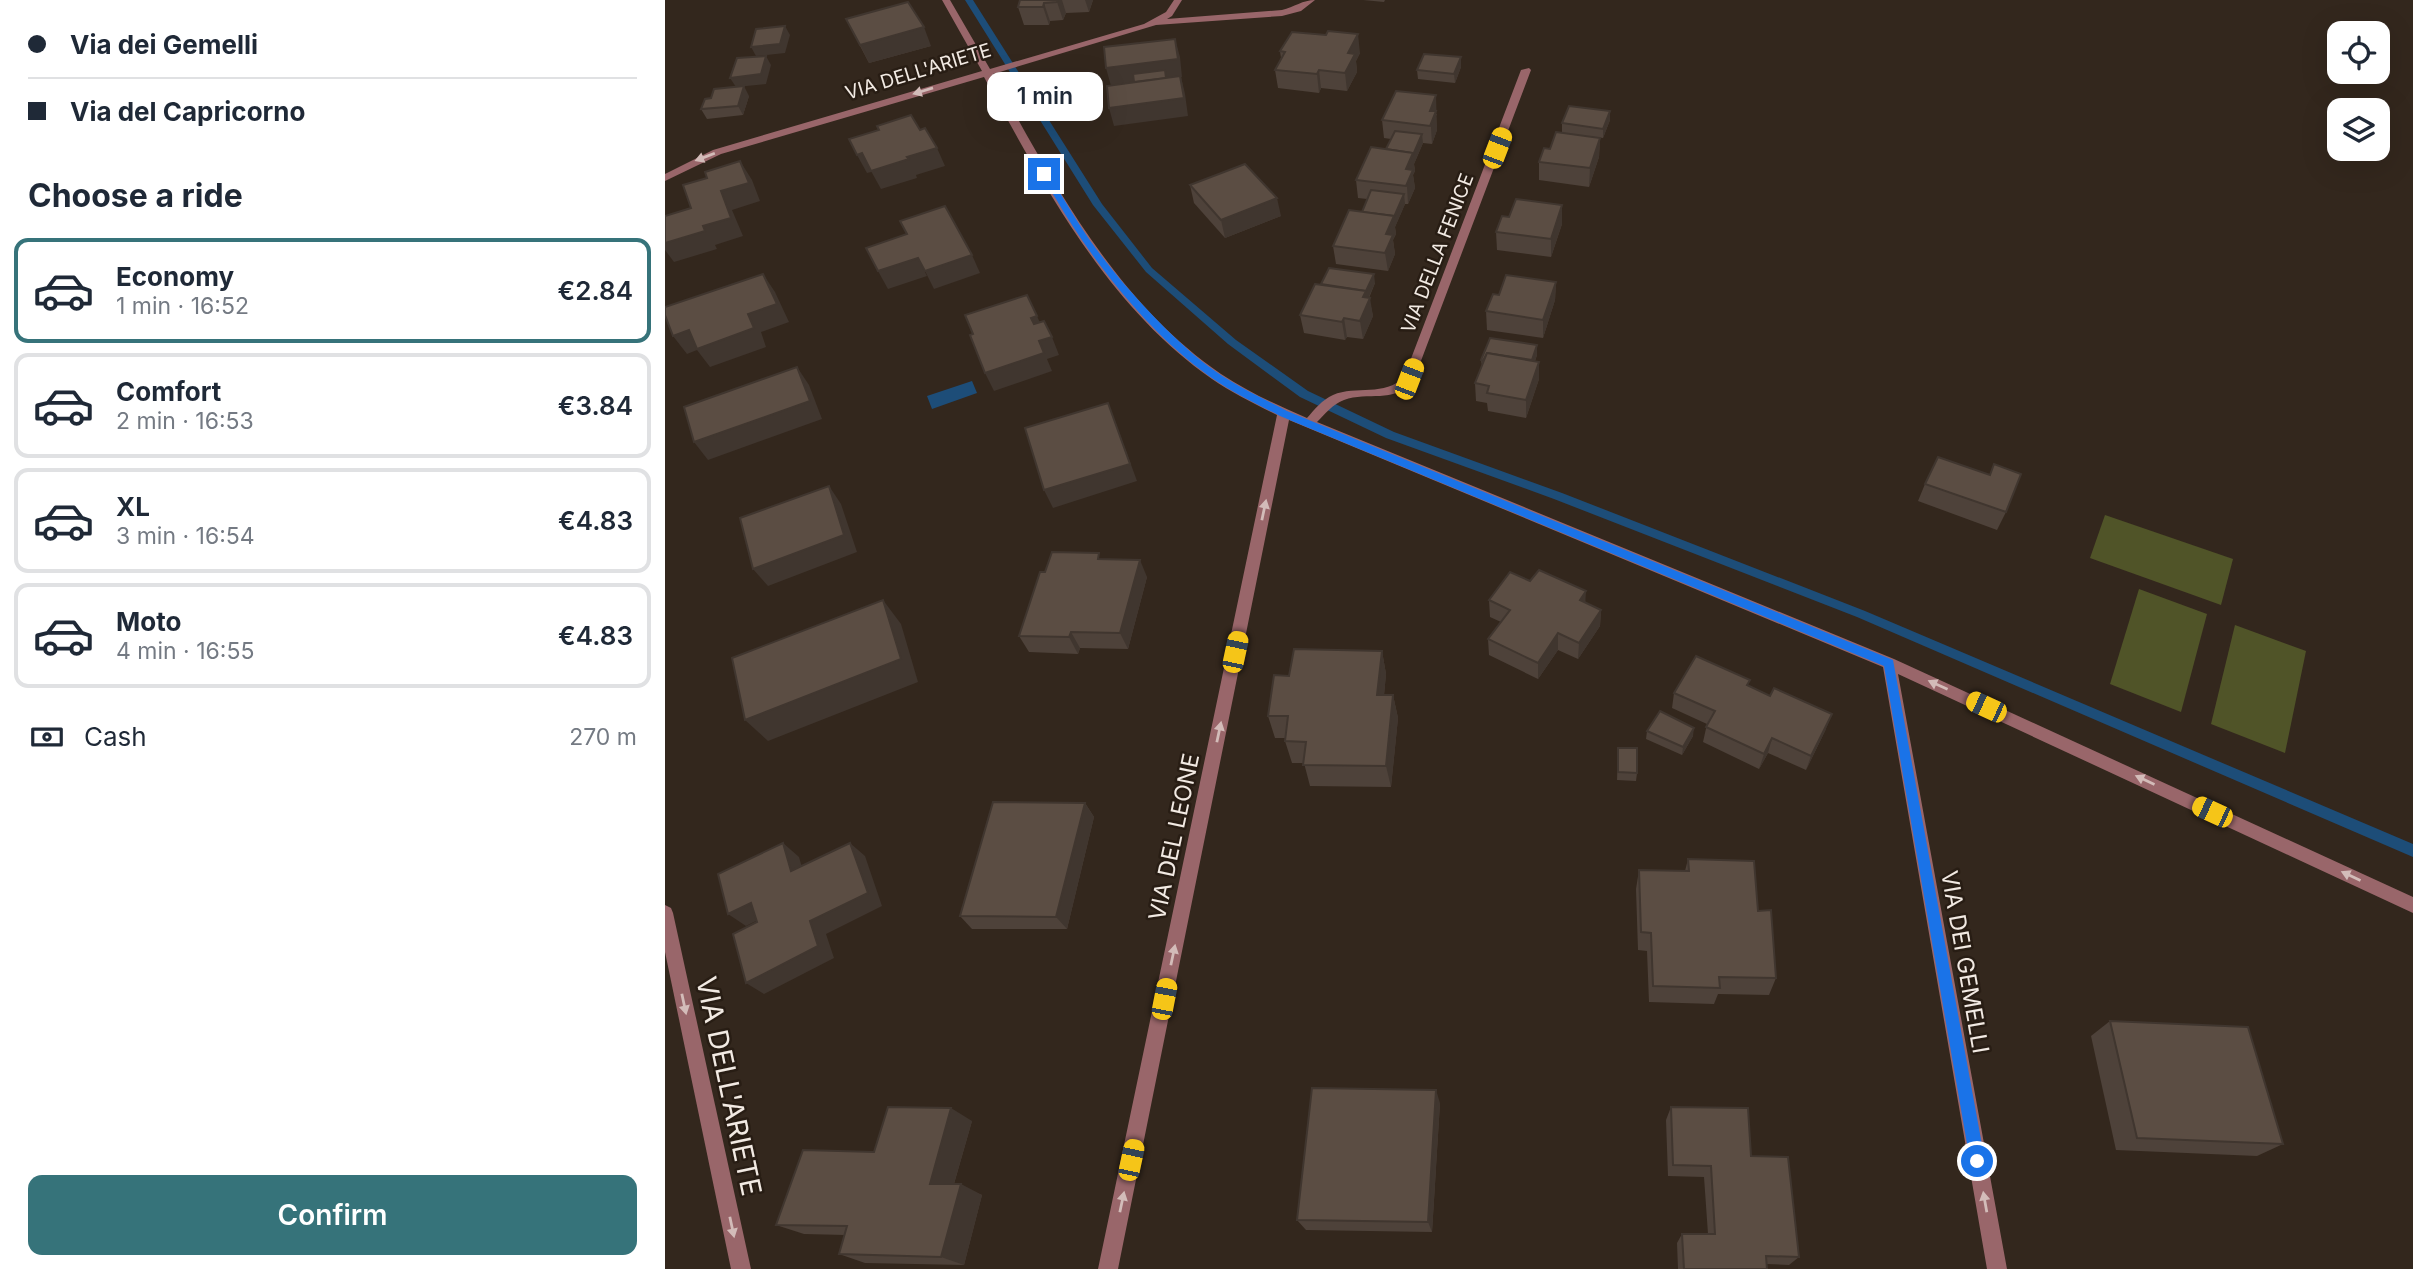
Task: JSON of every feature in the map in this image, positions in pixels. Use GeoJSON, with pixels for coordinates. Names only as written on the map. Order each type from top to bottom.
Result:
{"type":"FeatureCollection","features":[{"type":"Feature","properties":{"kind":"street"},"geometry":{"type":"LineString","coordinates":[[946,0],[1065,210],[1119,283],[1170,338],[1206,369],[1244,393],[1284,413],[1889,663],[2413,905]]}},
{"type":"Feature","properties":{"kind":"street","name":"VIA DELL'ARIETE"},"geometry":{"type":"LineString","coordinates":[[665,178],[717,152],[1155,23],[1168,14],[1178,0]]}},
{"type":"Feature","properties":{"kind":"street"},"geometry":{"type":"LineString","coordinates":[[1155,23],[1282,13],[1298,9],[1311,0]]}},
{"type":"Feature","properties":{"kind":"street","name":"VIA DELLA FENICE"},"geometry":{"type":"LineString","coordinates":[[1309,423],[1325,406],[1345,394],[1397,391],[1409,379],[1526,70]]}},
{"type":"Feature","properties":{"kind":"street","name":"VIA DEL LEONE"},"geometry":{"type":"LineString","coordinates":[[1108,1269],[1284,413]]}},
{"type":"Feature","properties":{"kind":"street","name":"VIA DEI GEMELLI"},"geometry":{"type":"LineString","coordinates":[[1889,663],[1997,1269]]}},
{"type":"Feature","properties":{"kind":"street","name":"VIA DELL'ARIETE"},"geometry":{"type":"LineString","coordinates":[[665,913],[741,1269]]}},
{"type":"Feature","properties":{"kind":"green space"},"geometry":{"type":"Polygon","coordinates":[[[2105,515],[2233,559],[2221,605],[2090,558],[2105,515]]]}},
{"type":"Feature","properties":{"kind":"green space"},"geometry":{"type":"Polygon","coordinates":[[[2139,589],[2207,614],[2181,712],[2110,684],[2139,589]]]}},
{"type":"Feature","properties":{"kind":"green space"},"geometry":{"type":"Polygon","coordinates":[[[2235,625],[2306,651],[2285,753],[2211,724],[2235,625]]]}},
{"type":"Feature","properties":{"kind":"water"},"geometry":{"type":"Polygon","coordinates":[[[972,381],[977,393],[932,409],[927,396],[972,381]]]}},
{"type":"Feature","properties":{"kind":"building"},"geometry":{"type":"Polygon","coordinates":[[[1020,0],[1058,0],[1044,3],[1043,7],[1018,7],[1020,0]]]}},
{"type":"Feature","properties":{"kind":"building"},"geometry":{"type":"Polygon","coordinates":[[[908,2],[924,27],[860,45],[846,19],[908,2]]]}},
{"type":"Feature","properties":{"kind":"building"},"geometry":{"type":"Polygon","coordinates":[[[785,26],[780,44],[751,47],[756,29],[785,26]]]}},
{"type":"Feature","properties":{"kind":"building"},"geometry":{"type":"Polygon","coordinates":[[[1328,31],[1358,34],[1348,53],[1355,54],[1345,73],[1319,70],[1317,74],[1275,70],[1285,52],[1280,51],[1292,32],[1326,35],[1328,31]]]}},
{"type":"Feature","properties":{"kind":"building"},"geometry":{"type":"Polygon","coordinates":[[[1175,39],[1178,59],[1106,68],[1104,47],[1175,39]]]}},
{"type":"Feature","properties":{"kind":"building"},"geometry":{"type":"Polygon","coordinates":[[[1424,54],[1461,57],[1454,74],[1417,70],[1424,54]]]}},
{"type":"Feature","properties":{"kind":"building"},"geometry":{"type":"Polygon","coordinates":[[[766,56],[761,74],[730,78],[737,58],[766,56]]]}},
{"type":"Feature","properties":{"kind":"building"},"geometry":{"type":"Polygon","coordinates":[[[1165,70],[1166,78],[1134,82],[1133,74],[1165,70]]]}},
{"type":"Feature","properties":{"kind":"building"},"geometry":{"type":"Polygon","coordinates":[[[1180,76],[1184,98],[1109,108],[1107,86],[1180,76]]]}},
{"type":"Feature","properties":{"kind":"building"},"geometry":{"type":"Polygon","coordinates":[[[744,86],[738,106],[701,109],[705,99],[711,98],[714,89],[744,86]]]}},
{"type":"Feature","properties":{"kind":"building"},"geometry":{"type":"Polygon","coordinates":[[[1396,91],[1436,95],[1430,111],[1436,111],[1430,126],[1382,120],[1396,91]]]}},
{"type":"Feature","properties":{"kind":"building"},"geometry":{"type":"Polygon","coordinates":[[[1569,106],[1610,111],[1603,129],[1562,123],[1569,106]]]}},
{"type":"Feature","properties":{"kind":"building"},"geometry":{"type":"Polygon","coordinates":[[[911,115],[920,130],[925,128],[937,148],[871,171],[862,153],[857,155],[849,139],[879,130],[877,126],[911,115]]]}},
{"type":"Feature","properties":{"kind":"building"},"geometry":{"type":"Polygon","coordinates":[[[1395,131],[1422,134],[1413,155],[1386,149],[1395,131]]]}},
{"type":"Feature","properties":{"kind":"building"},"geometry":{"type":"Polygon","coordinates":[[[1556,132],[1600,138],[1590,168],[1539,162],[1544,148],[1550,149],[1556,132]]]}},
{"type":"Feature","properties":{"kind":"building"},"geometry":{"type":"Polygon","coordinates":[[[1371,147],[1413,153],[1406,169],[1413,170],[1406,186],[1356,180],[1371,147]]]}},
{"type":"Feature","properties":{"kind":"building"},"geometry":{"type":"Polygon","coordinates":[[[740,161],[749,183],[721,191],[731,218],[703,226],[705,231],[665,243],[665,216],[691,208],[683,185],[707,178],[705,172],[740,161]]]}},
{"type":"Feature","properties":{"kind":"building"},"geometry":{"type":"Polygon","coordinates":[[[1245,164],[1277,198],[1221,220],[1190,185],[1245,164]]]}},
{"type":"Feature","properties":{"kind":"building"},"geometry":{"type":"Polygon","coordinates":[[[1371,190],[1404,194],[1394,217],[1362,212],[1371,190]]]}},
{"type":"Feature","properties":{"kind":"building"},"geometry":{"type":"Polygon","coordinates":[[[1516,199],[1562,205],[1551,239],[1496,232],[1502,216],[1509,217],[1516,199]]]}},
{"type":"Feature","properties":{"kind":"building"},"geometry":{"type":"Polygon","coordinates":[[[945,206],[972,255],[925,271],[918,258],[878,271],[866,248],[907,234],[900,221],[945,206]]]}},
{"type":"Feature","properties":{"kind":"building"},"geometry":{"type":"Polygon","coordinates":[[[1349,210],[1394,216],[1386,234],[1393,235],[1385,253],[1333,246],[1349,210]]]}},
{"type":"Feature","properties":{"kind":"building"},"geometry":{"type":"Polygon","coordinates":[[[1329,268],[1374,274],[1366,291],[1321,284],[1329,268]]]}},
{"type":"Feature","properties":{"kind":"building"},"geometry":{"type":"Polygon","coordinates":[[[763,274],[777,304],[748,314],[754,328],[697,349],[689,330],[673,336],[665,315],[665,307],[763,274]]]}},
{"type":"Feature","properties":{"kind":"building"},"geometry":{"type":"Polygon","coordinates":[[[1506,275],[1556,282],[1543,320],[1486,311],[1493,294],[1499,295],[1506,275]]]}},
{"type":"Feature","properties":{"kind":"building"},"geometry":{"type":"Polygon","coordinates":[[[1315,284],[1366,291],[1363,297],[1370,298],[1360,321],[1344,318],[1342,322],[1300,315],[1315,284]]]}},
{"type":"Feature","properties":{"kind":"building"},"geometry":{"type":"Polygon","coordinates":[[[1027,295],[1037,316],[1031,318],[1034,324],[1044,321],[1052,337],[1039,341],[1044,353],[985,373],[965,315],[1027,295]]]}},
{"type":"Feature","properties":{"kind":"building"},"geometry":{"type":"Polygon","coordinates":[[[1490,338],[1537,345],[1532,360],[1487,353],[1483,361],[1481,360],[1490,338]]]}},
{"type":"Feature","properties":{"kind":"building"},"geometry":{"type":"Polygon","coordinates":[[[1487,353],[1539,362],[1526,400],[1487,393],[1489,386],[1475,383],[1487,353]]]}},
{"type":"Feature","properties":{"kind":"building"},"geometry":{"type":"Polygon","coordinates":[[[797,367],[810,401],[694,442],[684,407],[797,367]]]}},
{"type":"Feature","properties":{"kind":"building"},"geometry":{"type":"Polygon","coordinates":[[[1108,403],[1130,464],[1044,490],[1025,428],[1108,403]]]}},
{"type":"Feature","properties":{"kind":"building"},"geometry":{"type":"Polygon","coordinates":[[[1938,457],[1990,475],[1994,464],[2021,474],[2006,512],[1925,484],[1938,457]]]}},
{"type":"Feature","properties":{"kind":"building"},"geometry":{"type":"Polygon","coordinates":[[[829,486],[844,535],[753,569],[740,518],[829,486]]]}},
{"type":"Feature","properties":{"kind":"building"},"geometry":{"type":"Polygon","coordinates":[[[1052,552],[1099,553],[1098,559],[1140,560],[1120,633],[1071,632],[1069,637],[1019,636],[1040,572],[1045,572],[1052,552]]]}},
{"type":"Feature","properties":{"kind":"building"},"geometry":{"type":"Polygon","coordinates":[[[1539,570],[1586,591],[1580,600],[1601,610],[1579,643],[1558,633],[1538,663],[1488,639],[1510,610],[1489,600],[1510,572],[1530,581],[1539,570]]]}},
{"type":"Feature","properties":{"kind":"building"},"geometry":{"type":"Polygon","coordinates":[[[883,600],[901,659],[745,720],[732,658],[883,600]]]}},
{"type":"Feature","properties":{"kind":"building"},"geometry":{"type":"Polygon","coordinates":[[[1294,649],[1382,651],[1377,695],[1393,695],[1386,766],[1303,765],[1306,742],[1285,741],[1288,716],[1268,716],[1274,675],[1289,676],[1294,649]]]}},
{"type":"Feature","properties":{"kind":"building"},"geometry":{"type":"Polygon","coordinates":[[[1696,656],[1750,680],[1747,685],[1770,696],[1774,688],[1832,714],[1811,756],[1772,738],[1764,754],[1706,727],[1715,711],[1674,693],[1696,656]]]}},
{"type":"Feature","properties":{"kind":"building"},"geometry":{"type":"Polygon","coordinates":[[[1660,711],[1694,728],[1683,747],[1647,731],[1660,711]]]}},
{"type":"Feature","properties":{"kind":"building"},"geometry":{"type":"Polygon","coordinates":[[[1618,748],[1637,748],[1637,773],[1618,772],[1618,748]]]}},
{"type":"Feature","properties":{"kind":"building"},"geometry":{"type":"Polygon","coordinates":[[[993,802],[1085,803],[1056,917],[960,916],[993,802]]]}},
{"type":"Feature","properties":{"kind":"building"},"geometry":{"type":"Polygon","coordinates":[[[783,843],[791,871],[850,843],[868,893],[810,921],[818,946],[746,983],[733,934],[757,922],[751,903],[728,914],[718,874],[783,843]]]}},
{"type":"Feature","properties":{"kind":"building"},"geometry":{"type":"Polygon","coordinates":[[[1688,859],[1754,861],[1758,911],[1771,910],[1776,978],[1719,977],[1720,988],[1653,986],[1651,933],[1641,932],[1639,870],[1689,871],[1688,859]]]}},
{"type":"Feature","properties":{"kind":"building"},"geometry":{"type":"Polygon","coordinates":[[[2110,1021],[2248,1027],[2283,1144],[2137,1138],[2110,1021]]]}},
{"type":"Feature","properties":{"kind":"building"},"geometry":{"type":"Polygon","coordinates":[[[1312,1088],[1436,1090],[1428,1222],[1297,1220],[1312,1088]]]}},
{"type":"Feature","properties":{"kind":"building"},"geometry":{"type":"Polygon","coordinates":[[[888,1107],[951,1108],[930,1184],[961,1184],[941,1257],[839,1254],[847,1226],[776,1225],[803,1150],[874,1152],[888,1107]]]}},
{"type":"Feature","properties":{"kind":"building"},"geometry":{"type":"Polygon","coordinates":[[[1671,1107],[1748,1108],[1751,1156],[1788,1157],[1799,1257],[1766,1256],[1767,1269],[1684,1269],[1682,1234],[1715,1234],[1711,1166],[1673,1165],[1671,1107]]]}},
{"type":"Feature","properties":{"kind":"waterway"},"geometry":{"type":"LineString","coordinates":[[969,0],[1098,205],[1149,270],[1232,342],[1304,394],[1390,435],[1558,496],[1861,614],[2413,851]]}},
{"type":"Feature","properties":{"kind":"route"},"geometry":{"type":"LineString","coordinates":[[1044,174],[1078,231],[1125,290],[1182,350],[1244,393],[1284,413],[1889,663],[1977,1161]]}}]}
